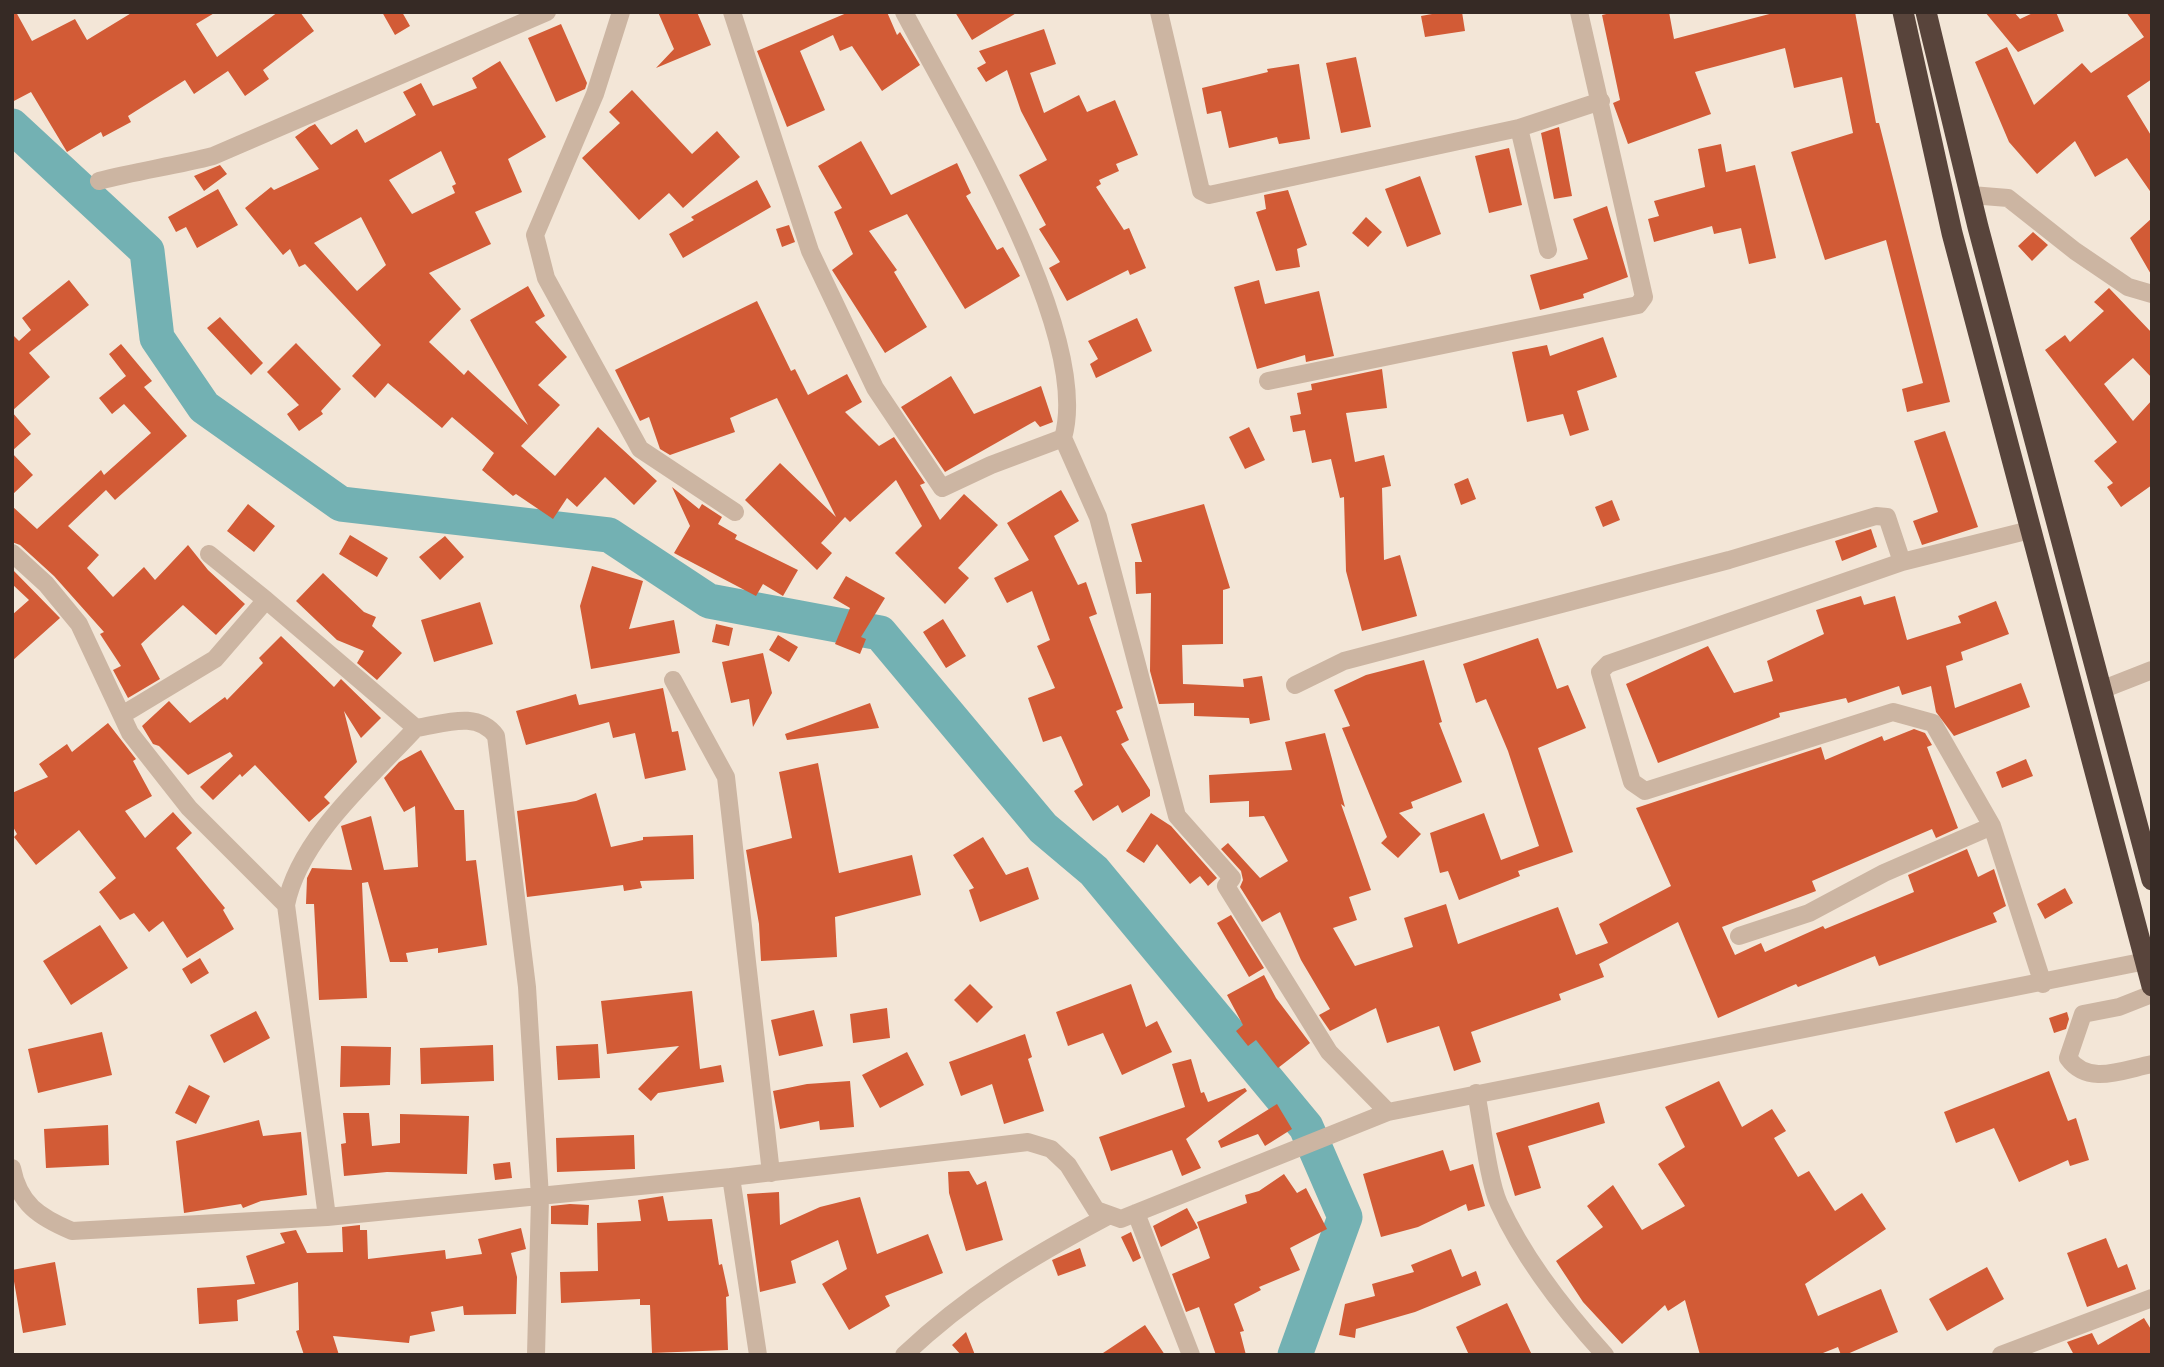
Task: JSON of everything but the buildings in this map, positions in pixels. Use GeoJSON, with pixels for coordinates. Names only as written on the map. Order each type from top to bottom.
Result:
{"type":"FeatureCollection","features":[{"type":"Feature","properties":{"kind":"highway"},"geometry":{"type":"LineString","coordinates":[[1903,12],[1952,233],[2152,986]]}},
{"type":"Feature","properties":{"kind":"highway"},"geometry":{"type":"LineString","coordinates":[[1926,12],[1971,195],[2152,880]]}},
{"type":"Feature","properties":{"kind":"street"},"geometry":{"type":"LineString","coordinates":[[99,181],[135,172],[156,172],[213,156],[547,12]]}},
{"type":"Feature","properties":{"kind":"street"},"geometry":{"type":"LineString","coordinates":[[621,12],[595,94],[535,235],[545,278],[640,449],[735,512]]}},
{"type":"Feature","properties":{"kind":"street"},"geometry":{"type":"LineString","coordinates":[[732,12],[810,251],[875,388],[942,488],[990,465],[1063,438]]}},
{"type":"Feature","properties":{"kind":"street"},"geometry":{"type":"LineString","coordinates":[[904,12],[1028,250],[1058,347],[1069,418],[1063,438],[1098,517],[1177,816],[1232,878],[1226,886],[1329,1052],[1388,1112]]}},
{"type":"Feature","properties":{"kind":"street"},"geometry":{"type":"LineString","coordinates":[[1159,12],[1201,191],[1209,195],[1520,128],[1601,101]]}},
{"type":"Feature","properties":{"kind":"street"},"geometry":{"type":"LineString","coordinates":[[1268,381],[1638,306],[1644,297],[1579,12]]}},
{"type":"Feature","properties":{"kind":"street"},"geometry":{"type":"LineString","coordinates":[[1520,128],[1548,250]]}},
{"type":"Feature","properties":{"kind":"street"},"geometry":{"type":"LineString","coordinates":[[1971,195],[2008,198],[2075,251],[2127,287],[2152,294]]}},
{"type":"Feature","properties":{"kind":"street"},"geometry":{"type":"LineString","coordinates":[[1296,685],[1344,660],[1729,560],[1876,516],[1887,517],[1902,562]]}},
{"type":"Feature","properties":{"kind":"street"},"geometry":{"type":"LineString","coordinates":[[2030,530],[1902,562],[1608,664],[1600,672],[1632,782],[1645,791],[1893,712],[1933,723],[1992,826],[2043,984]]}},
{"type":"Feature","properties":{"kind":"street"},"geometry":{"type":"LineString","coordinates":[[12,553],[46,584],[79,624],[130,733],[189,808],[283,896]]}},
{"type":"Feature","properties":{"kind":"street"},"geometry":{"type":"LineString","coordinates":[[209,554],[416,728]]}},
{"type":"Feature","properties":{"kind":"street"},"geometry":{"type":"LineString","coordinates":[[122,715],[215,659],[266,600]]}},
{"type":"Feature","properties":{"kind":"street"},"geometry":{"type":"LineString","coordinates":[[2101,690],[2152,670]]}},
{"type":"Feature","properties":{"kind":"street"},"geometry":{"type":"LineString","coordinates":[[673,680],[726,777],[771,1173]]}},
{"type":"Feature","properties":{"kind":"street"},"geometry":{"type":"LineString","coordinates":[[327,1217],[283,896],[320,835],[416,728],[477,719],[488,725],[496,736],[527,987],[540,1197],[536,1355]]}},
{"type":"Feature","properties":{"kind":"street"},"geometry":{"type":"LineString","coordinates":[[1739,936],[1809,913],[1884,873],[1992,826]]}},
{"type":"Feature","properties":{"kind":"street"},"geometry":{"type":"LineString","coordinates":[[12,1168],[16,1190],[27,1203],[49,1222],[72,1231],[327,1217],[771,1173],[1028,1142],[1051,1149],[1068,1165],[1096,1210],[1107,1217],[1121,1219],[1388,1112],[2043,984],[2146,961]]}},
{"type":"Feature","properties":{"kind":"street"},"geometry":{"type":"LineString","coordinates":[[2152,993],[2119,1007],[2083,1014],[2068,1058],[2076,1070],[2093,1076],[2152,1064]]}},
{"type":"Feature","properties":{"kind":"street"},"geometry":{"type":"LineString","coordinates":[[1476,1093],[1498,1202],[1540,1274],[1576,1323],[1605,1355]]}},
{"type":"Feature","properties":{"kind":"street"},"geometry":{"type":"LineString","coordinates":[[731,1177],[758,1355]]}},
{"type":"Feature","properties":{"kind":"street"},"geometry":{"type":"LineString","coordinates":[[1136,1213],[1191,1355]]}},
{"type":"Feature","properties":{"kind":"street"},"geometry":{"type":"LineString","coordinates":[[904,1355],[947,1315],[1024,1261],[1107,1217]]}},
{"type":"Feature","properties":{"kind":"street"},"geometry":{"type":"LineString","coordinates":[[2001,1355],[2152,1298]]}},
{"type":"Feature","properties":{"kind":"waterway"},"geometry":{"type":"LineString","coordinates":[[12,126],[147,251],[157,338],[204,407],[341,504],[609,535],[709,601],[880,633],[1043,828],[1094,871],[1306,1127],[1345,1217],[1295,1355]]}}]}
